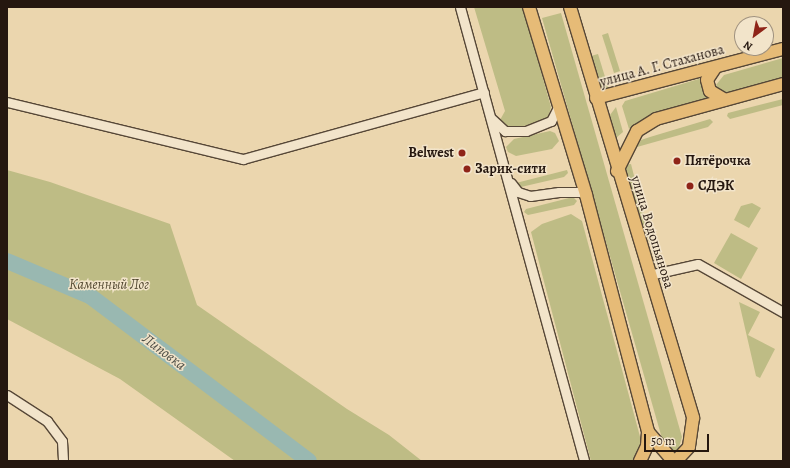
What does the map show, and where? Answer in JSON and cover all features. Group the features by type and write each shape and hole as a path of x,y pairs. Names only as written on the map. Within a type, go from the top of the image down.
{"main road":[{"name":"улица Водопьянова","path":"529,7 586,195 648,432 647,446 640,461"},
{"name":"улица Водопьянова","path":"570,7 617,171 693,418 689,447 674,461 648,432"},
{"name":"улица А. Г. Стаханова","path":"596,98 783,49"},
{"path":"715,68 707,80 710,91 725,100"},
{"path":"617,171 637,131 656,119 783,84"}],"street":[{"path":"460,7 508,176 584,461"},
{"path":"7,102 243,158 484,92"},
{"path":"491,118 505,131 526,131 551,121 559,105"},
{"path":"508,176 518,192 530,196 572,191 586,195"},
{"path":"649,275 698,264 783,312"},
{"path":"7,395 47,421 62,440 63,461"}],"green space":[{"path":"474,7 523,7 551,107 549,115 544,121 511,129 503,126 500,120 505,111"},
{"path":"561,13 682,437 678,451 671,452 665,449 542,18"},
{"path":"608,33 620,71 614,73 602,35"},
{"path":"598,54 609,90 605,92 600,85 591,56"},
{"path":"783,58 783,80 727,96 720,93 716,85 724,75"},
{"path":"702,78 708,99 649,117 629,129 622,106 625,101"},
{"path":"783,99 783,105 730,119 727,116 728,113"},
{"path":"616,107 623,132 616,138 610,115"},
{"path":"710,119 713,122 708,127 637,147 641,140"},
{"path":"550,131 555,133 559,141 552,149 516,156 508,152 506,147 514,139"},
{"path":"631,164 651,242 649,242 644,225 639,222 626,173 626,165"},
{"name":"Каменный Лог","path":"7,170 50,182 170,224 197,305 347,409 389,435 422,461 235,461 120,379 7,319"},
{"path":"567,170 568,173 564,177 521,187 516,183"},
{"path":"573,197 577,201 574,205 528,215 524,212 526,209"},
{"path":"752,203 761,208 749,228 734,220 741,206"},
{"path":"571,214 582,221 642,444 636,459 633,461 591,461 531,232 542,224"},
{"path":"731,233 758,248 741,279 714,263"},
{"path":"739,302 760,312 748,335 775,349 760,378 756,376"}],"waterway":[{"name":"Липовка","path":"7,261 90,296 309,461"}],"place":[{"name":"Belwest","path":"462,153"},
{"name":"Пятёрочка","path":"677,161"},
{"name":"Зарик-сити","path":"467,169"},
{"name":"СДЭК","path":"690,186"}]}
